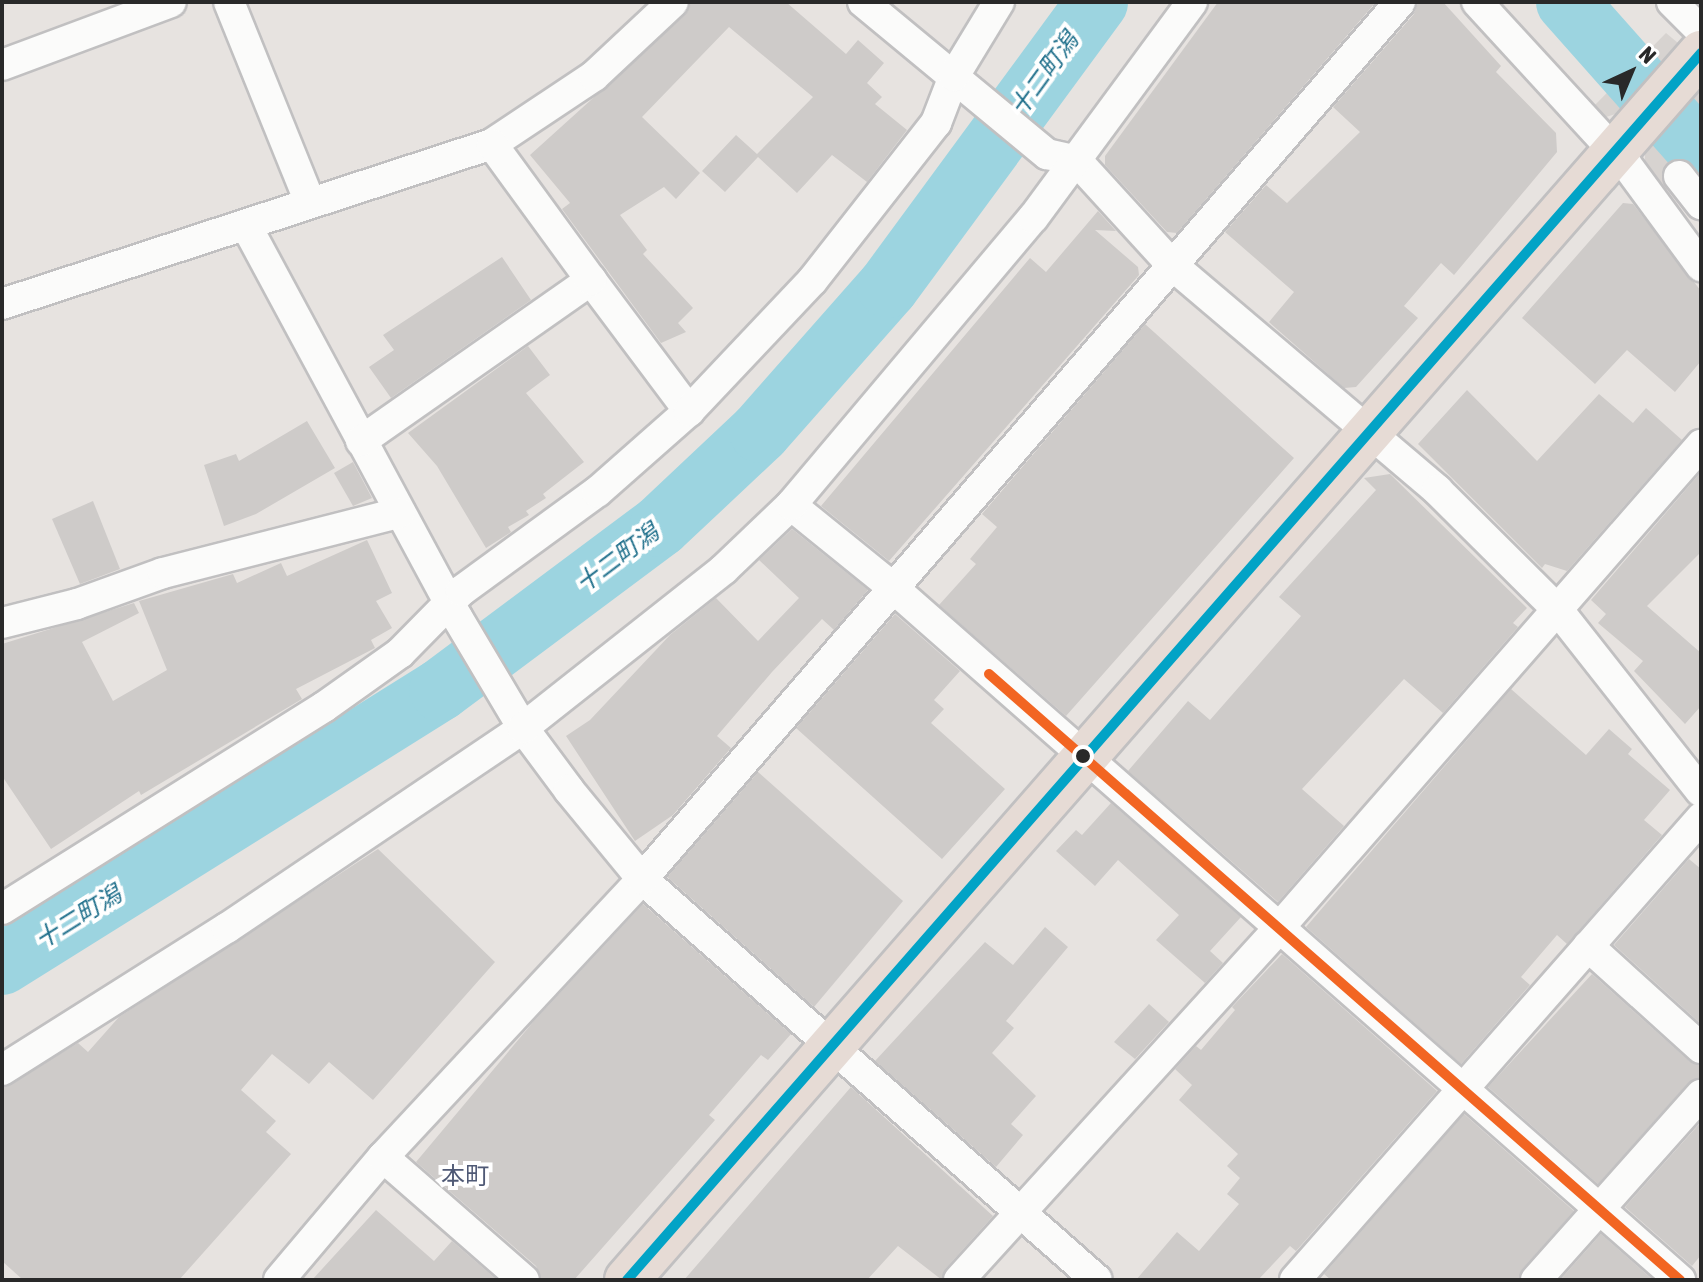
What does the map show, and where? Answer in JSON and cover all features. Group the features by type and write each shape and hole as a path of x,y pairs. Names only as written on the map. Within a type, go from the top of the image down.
{"highway":[{"path":"627,1280 1622,138 1701,53"}],"street":[{"path":"2,65 171,2"},
{"path":"229,2 310,202"},
{"path":"2,304 247,227 310,202 492,144 594,76 673,2"},
{"path":"863,2 1047,154 1077,161 1172,265 1365,433 1437,490 1558,610 1701,792"},
{"path":"2,909 324,707 400,653 597,492 689,411 812,281 936,123 964,84 999,2"},
{"path":"2,1070 227,928 515,717 724,569 791,505 1077,161 1192,2"},
{"path":"279,1280 383,1157 642,879 891,586 1400,2"},
{"path":"1477,2 1622,138 1701,266"},
{"path":"1672,2 1701,31"},
{"path":"492,144 689,411"},
{"path":"1679,176 1701,204"},
{"path":"247,227 399,513 515,717 642,879 1097,1280"},
{"path":"361,441 591,280"},
{"path":"959,1280 1018,1211 1278,929 1701,445"},
{"path":"791,505 891,586 1680,1280"},
{"path":"2,623 77,604 163,573 399,513"},
{"path":"1295,1280 1701,818"},
{"path":"1588,946 1701,1048"},
{"path":"1536,1280 1701,1095"},
{"path":"383,1157 524,1280"}],"shaded area":[{"path":"1666,33 1684,48 1628,110 1606,117 1592,108"},
{"path":"1701,86 1701,149 1665,191 1645,163 1645,152"}],"building":[{"path":"690,2 786,2 846,54 858,40 884,63 867,83 882,97 875,104 907,130 867,182 832,155 797,193 758,157 725,192 702,171 736,135 757,154 813,97 729,27 642,117 700,173 676,199 664,187 620,215 647,250 643,254 693,308 678,323 686,332 661,343 562,209 570,203 530,155 685,15"},
{"path":"1218,2 1376,2 1177,233 1167,232 1105,165 1105,156"},
{"path":"1418,2 1443,2 1501,66 1496,72 1556,133 1557,152 1454,275 1441,263 1404,306 1418,318 1356,387 1344,388 1269,322 1294,292 1225,232 1266,185 1287,203 1360,132 1333,107 1414,14"},
{"path":"1623,203 1633,204 1701,291 1701,361 1675,392 1627,350 1595,384 1522,318"},
{"path":"1098,211 1116,231 1095,230 1138,267 1139,275 889,561 821,506 1030,258 1046,272"},
{"path":"502,257 531,300 391,398 369,367 394,350 383,335"},
{"path":"1145,324 1294,458 1066,716 939,605 976,564 970,559 997,527 982,514"},
{"path":"528,346 550,375 526,393 584,462 543,494 546,498 526,511 529,515 508,527 511,532 486,548 437,466 408,433"},
{"path":"1467,390 1537,461 1599,394 1633,423 1646,408 1682,440 1567,571 1545,564 1542,568 1418,444"},
{"path":"307,421 335,468 256,514 224,526 204,465 236,454 239,461"},
{"path":"353,462 372,498 353,506 334,473"},
{"path":"1701,472 1701,552 1647,606 1701,653 1701,706 1685,724 1634,671 1643,661 1598,623 1606,614 1591,600"},
{"path":"1390,474 1527,608 1513,623 1518,627 1443,713 1404,679 1302,789 1344,826 1278,902 1128,771 1188,701 1210,720 1301,616 1279,597 1376,490 1364,478"},
{"path":"93,501 120,569 80,584 52,519"},
{"path":"792,529 868,590 834,630 822,619 772,672 717,736 731,748 673,815 635,841 566,736 590,720 670,635 716,598 758,641 799,598 759,560"},
{"path":"367,540 392,593 376,601 392,628 371,640 375,648 296,689 302,699 141,795 139,791 51,849 2,776 2,644 134,603 139,613 82,642 113,701 167,670 139,601 233,574 237,583 281,563 287,576"},
{"path":"895,614 960,671 934,700 944,709 931,723 1005,789 942,859 796,728"},
{"path":"1511,689 1586,755 1609,729 1632,749 1628,754 1670,790 1644,820 1662,835 1567,944 1557,935 1521,977 1530,985 1461,1064 1306,927"},
{"path":"758,772 903,901 814,1007 667,877"},
{"path":"1111,803 1241,917 1210,951 1223,963 1205,983 1156,940 1179,915 1118,860 1095,886 1056,851 1076,830 1082,835"},
{"path":"378,849 495,962 373,1100 329,1062 309,1084 272,1054 241,1090 276,1121 266,1132 291,1154 179,1280 23,1280 2,1261 2,1088 78,1043 88,1052 119,1017"},
{"path":"1689,859 1701,869 1701,1024 1614,945"},
{"path":"643,904 791,1034 768,1060 761,1055 709,1115 715,1120 574,1280 542,1280 536,1266 416,1162 534,1021"},
{"path":"1045,927 1068,947 1006,1021 1014,1028 992,1053 1036,1096 1011,1124 1023,1135 996,1167 875,1061 985,942 1013,965"},
{"path":"1282,954 1437,1091 1296,1251 1290,1246 1258,1280 1136,1280 1177,1232 1199,1251 1239,1204 1227,1194 1240,1178 1227,1166 1238,1154 1179,1100 1192,1085 1175,1069 1196,1046 1201,1050 1235,1010 1232,1007"},
{"path":"1592,974 1689,1061 1701,1066 1701,1077 1688,1083 1598,1184 1488,1087"},
{"path":"1149,1004 1169,1022 1135,1059 1114,1042"},
{"path":"851,1087 993,1216 946,1268 942,1280 898,1246 867,1280 684,1280"},
{"path":"1464,1114 1574,1211 1523,1268 1518,1280 1331,1280 1324,1274"},
{"path":"1701,1122 1701,1255 1692,1266 1625,1207"},
{"path":"376,1210 434,1261 452,1241 497,1280 312,1280"},
{"path":"1601,1234 1653,1280 1560,1280"}],"waterway":[{"name":"十二町潟","path":"2,964 440,690 660,526 760,432 888,287 1097,2"},
{"name":"十二町潟","path":"1567,2 1701,153"}],"transit line":[{"path":"627,1280 1701,53"},
{"path":"989,674 1680,1280"}],"district":[{"name":"本町","path":"465,1176"}]}
